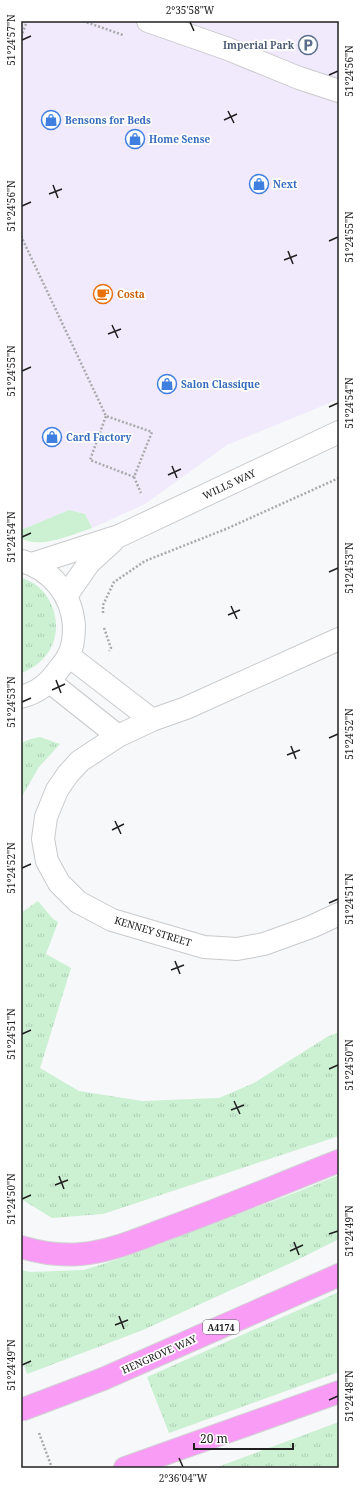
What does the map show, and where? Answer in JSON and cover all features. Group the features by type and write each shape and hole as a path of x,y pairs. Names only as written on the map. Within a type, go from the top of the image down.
{"highway":[{"path":"21,1247 58,1255 82,1254 113,1248 187,1222 339,1161"},
{"name":"HENGROVE WAY","path":"21,1410 103,1378 339,1275"},
{"path":"125,1468 339,1392"}],"street":[{"path":"148,21 228,49 299,78 339,91"},
{"name":"WILLS WAY","path":"27,563 119,536 339,432"},
{"name":"WILLS WAY","path":"66,596 89,563 119,536"},
{"name":"WILLS WAY","path":"21,697 33,694 50,682 69,656 74,636 73,615 66,596 58,583 46,572 27,563"},
{"name":"KENNEY STREET","path":"339,639 186,708 152,720 118,736 80,761 68,774 57,790 46,817 43,839 47,861 59,884 78,902 112,920 204,946 237,948 264,944 311,927 339,914"},
{"path":"69,656 152,720"},
{"path":"50,682 118,736"}],"path":[{"path":"21,37 27,21"},
{"path":"21,236 106,416 90,460 134,477 152,432 106,416"},
{"path":"103,617 103,605 114,582 145,561 226,529 339,478"},
{"path":"94,675 112,648 104,630 104,623"}],"shaded area":[{"name":"Imperial Park","path":"21,21 339,21 339,399 227,445 145,504 92,528 85,514 69,510 21,530"}],"green space":[{"path":"69,510 85,514 92,528 46,542 28,541 21,538 21,530"},
{"path":"21,578 35,584 46,595 52,606 56,630 54,641 42,660 33,667 21,673"},
{"path":"40,737 60,744 39,767 21,798 21,743"},
{"path":"38,901 53,919 58,922 46,954 71,968 40,1068 79,1091 142,1101 219,1098 254,1083 327,1037 339,1032 339,1136 103,1214 52,1218 21,1199 21,913"},
{"path":"339,1175 339,1239 293,1262 143,1330 27,1374 21,1356 21,1270 30,1272 84,1270 125,1257"},
{"path":"339,1292 339,1372 169,1433 147,1377"},
{"path":"339,1422 339,1468 215,1468"}],"place":[{"name":"Imperial Park","path":"308,45"},
{"name":"Bensons for Beds","path":"51,120"},
{"name":"Home Sense","path":"135,139"},
{"name":"Next","path":"259,184"},
{"name":"Costa","path":"103,294"},
{"name":"Salon Classique","path":"167,384"},
{"name":"Card Factory","path":"52,437"}]}
